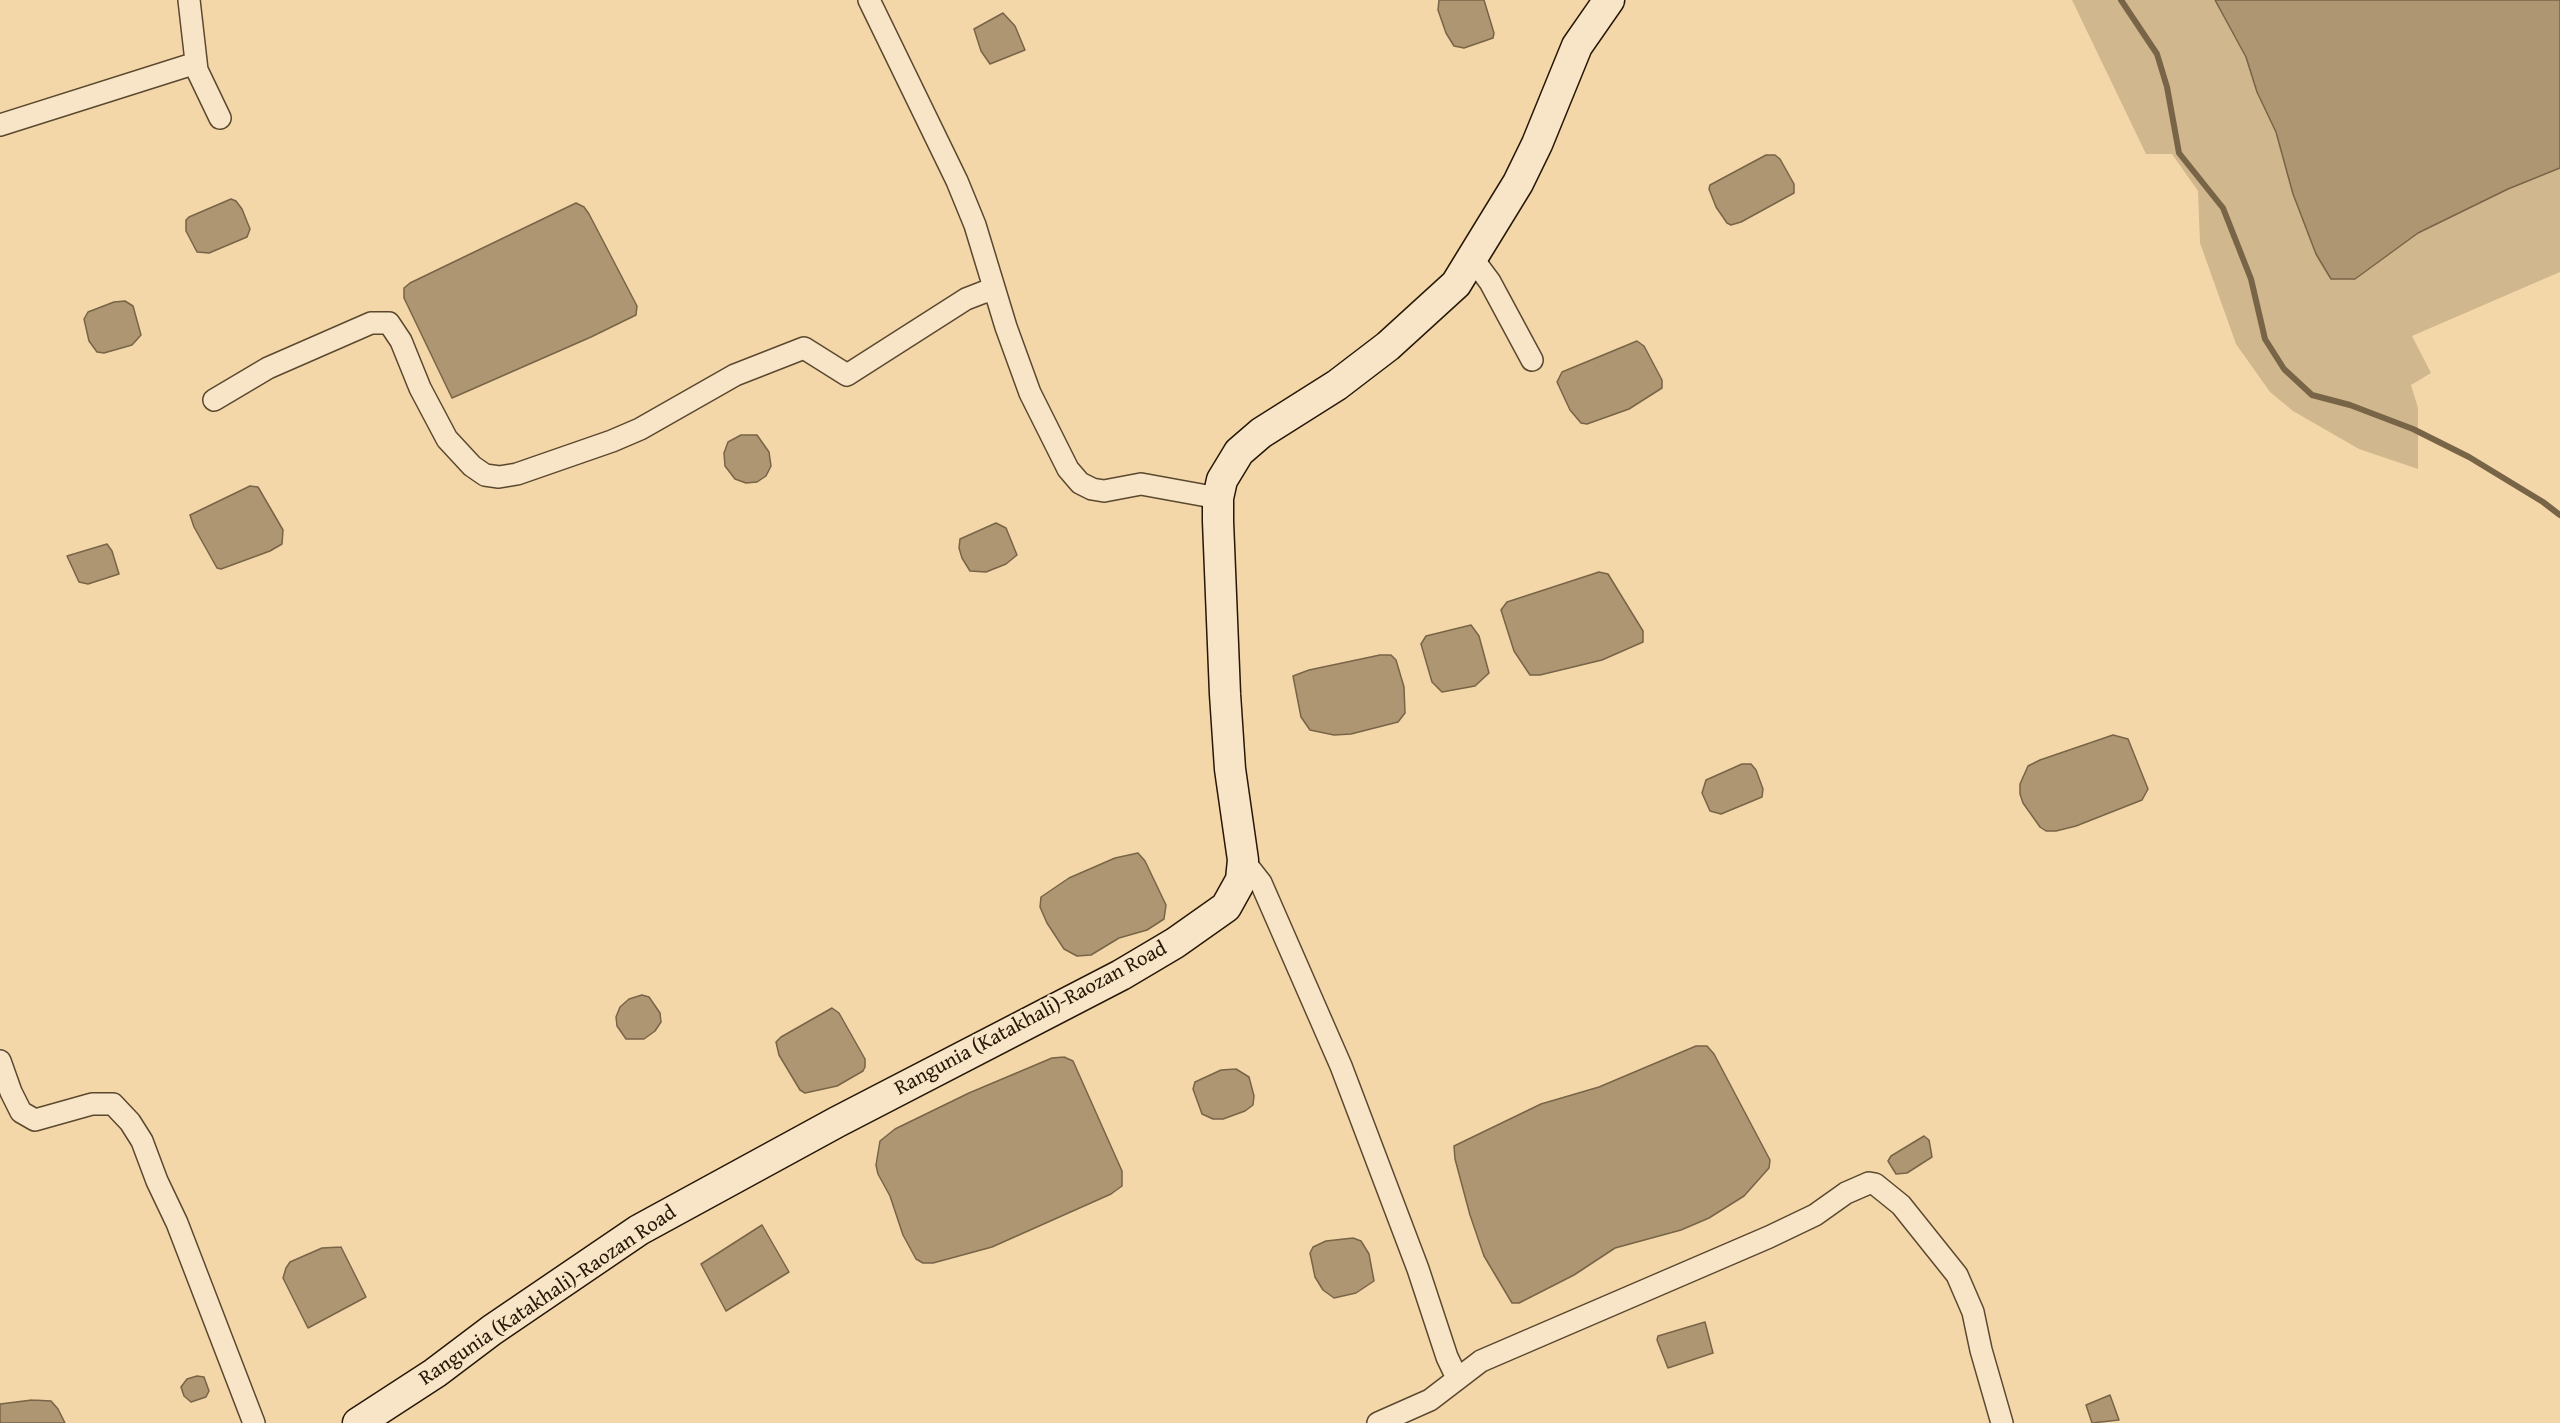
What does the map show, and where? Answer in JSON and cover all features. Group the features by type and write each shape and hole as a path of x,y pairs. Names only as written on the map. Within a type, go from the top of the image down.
{"main road":[{"name":"Rangunia (Katakhali)-Raozan Road","path":"358,1423 435,1373 492,1330 639,1230 714,1187 837,1122 1104,985 1175,943 1226,907 1242,880 1243,860 1229,748 1218,498 1222,480 1239,452 1261,433 1337,385 1388,346 1456,284 1523,173 1577,46 1609,0"}],"street":[{"path":"189,0 197,70 220,118"},
{"path":"869,0 957,181 975,225 1020,366 1042,420 1068,469 1080,483 1092,489 1104,490 1141,484 1218,498"},
{"path":"0,125 196,63"},
{"path":"1473,259 1490,282 1532,360"},
{"path":"214,400 268,368 371,323 389,323 401,341 420,388 447,439 472,466 485,475 499,477 517,474 612,441 640,429 735,375 804,348 847,375 966,299 984,292 995,291"},
{"path":"1243,860 1261,883 1341,1066 1418,1269 1447,1358 1457,1378"},
{"path":"0,1060 21,1112 35,1120 92,1104 113,1104 130,1122 142,1141 157,1181 177,1223 254,1423"},
{"path":"1378,1423 1430,1400 1481,1361 1800,1222 1846,1193 1869,1183 1875,1184 1901,1205 1957,1275 1973,1312 1981,1350 2002,1423"}],"shaded area":[{"path":"1439,0 1484,0 1494,33 1493,38 1464,48 1454,46 1446,33 1438,10"},
{"path":"2072,0 2215,0 2246,57 2257,92 2276,132 2293,194 2355,279 2418,233 2508,189 2560,168 2560,272 2412,336 2431,373 2411,385 2418,408 2418,469 2359,449 2293,411 2270,392 2236,344 2200,243 2198,191 2172,154 2146,154"},
{"path":"2215,0 2560,0 2560,168 2508,189 2418,233 2355,279 2331,279 2316,254 2293,194 2276,132 2257,92 2246,57"},
{"path":"1003,13 1015,26 1025,50 990,64 981,51 974,29"},
{"path":"1766,155 1775,155 1780,159 1794,184 1794,193 1741,222 1731,225 1727,223 1716,207 1709,189 1710,185"},
{"path":"231,199 236,201 242,209 250,229 247,237 209,253 197,252 186,231 186,220"},
{"path":"576,203 584,207 589,214 637,306 636,315 452,398 404,298 404,288 410,283"},
{"path":"125,301 133,306 141,335 132,345 104,353 97,352 89,341 84,319 88,312 114,302"},
{"path":"1637,341 1644,346 1662,380 1662,388 1629,409 1587,424 1581,423 1570,410 1557,382 1562,372"},
{"path":"741,435 757,435 769,452 771,466 766,476 757,482 746,483 735,479 725,466 724,453 728,442"},
{"path":"250,486 258,487 283,530 282,544 270,551 221,569 217,568 194,527 190,515"},
{"path":"996,523 1006,528 1017,555 1006,564 986,572 970,571 962,558 959,548 960,539"},
{"path":"107,544 112,551 119,574 88,584 79,582 67,556"},
{"path":"1599,572 1608,574 1643,631 1643,642 1602,660 1540,675 1530,675 1514,651 1501,610 1507,602"},
{"path":"1471,625 1479,636 1489,673 1475,686 1442,692 1432,682 1421,644 1426,636"},
{"path":"1380,655 1391,655 1396,660 1404,687 1405,713 1398,722 1351,734 1334,735 1310,730 1301,717 1293,676 1309,670"},
{"path":"2113,735 2128,739 2148,789 2142,800 2076,826 2056,831 2046,831 2040,827 2023,803 2020,794 2020,784 2028,766"},
{"path":"1742,764 1751,764 1756,770 1763,789 1762,797 1721,814 1710,811 1702,793 1706,780"},
{"path":"1138,853 1145,861 1166,905 1164,919 1147,930 1119,938 1091,955 1077,956 1064,949 1047,923 1040,907 1041,897 1069,878 1115,858"},
{"path":"642,995 649,997 660,1013 661,1022 655,1031 644,1039 626,1039 617,1026 616,1017 620,1007 629,999"},
{"path":"832,1008 839,1013 865,1059 865,1067 863,1071 837,1086 805,1093 800,1090 779,1055 776,1042"},
{"path":"1696,1046 1707,1046 1714,1054 1770,1160 1769,1168 1744,1196 1709,1218 1681,1230 1615,1248 1574,1275 1519,1303 1512,1303 1484,1256 1470,1215 1455,1159 1454,1146 1541,1104 1599,1087"},
{"path":"1064,1057 1073,1061 1122,1171 1122,1186 1111,1194 992,1247 933,1263 923,1263 916,1259 903,1235 890,1196 878,1174 876,1165 880,1141 895,1129 969,1093 1052,1058"},
{"path":"1236,1069 1249,1077 1254,1096 1253,1105 1245,1111 1223,1119 1213,1119 1202,1114 1193,1089 1195,1082 1221,1070"},
{"path":"1924,1136 1929,1140 1932,1157 1907,1173 1896,1174 1888,1161 1891,1156"},
{"path":"762,1225 789,1272 726,1311 701,1264"},
{"path":"1353,1238 1361,1241 1369,1254 1374,1281 1356,1293 1334,1298 1323,1290 1315,1277 1310,1253 1313,1247 1326,1241"},
{"path":"341,1247 366,1297 308,1328 283,1278 286,1268 290,1262 322,1248"},
{"path":"1705,1322 1713,1353 1668,1368 1657,1340 1658,1336"},
{"path":"197,1376 204,1377 209,1391 206,1397 191,1402 184,1396 181,1387 187,1379"},
{"path":"2110,1395 2119,1420 2092,1423 2086,1405"},
{"path":"32,1400 51,1401 65,1423 0,1423 0,1404"}],"waterway":[{"path":"2121,0 2157,54 2167,87 2179,153 2223,208 2251,279 2265,339 2284,369 2312,395 2350,405 2413,429 2469,457 2543,502 2560,515"}]}
